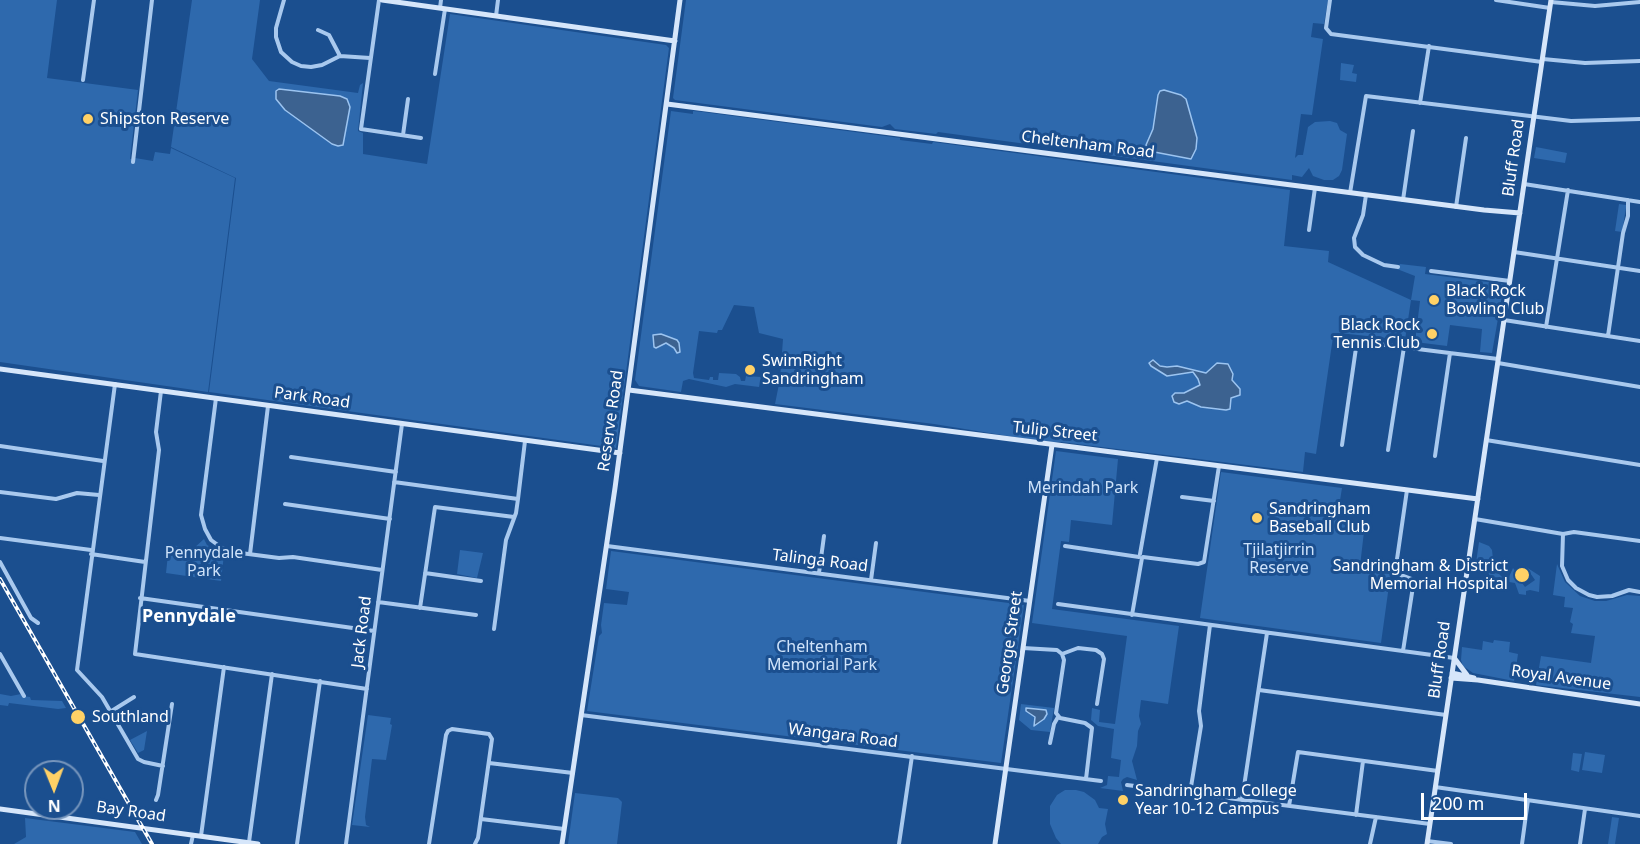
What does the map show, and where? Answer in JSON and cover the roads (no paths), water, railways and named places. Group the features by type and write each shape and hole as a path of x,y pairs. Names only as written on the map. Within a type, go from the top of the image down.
{"street":[{"path":"83,81 94,0"},
{"path":"133,162 152,0"},
{"path":"284,0 276,28 276,37 279,50 288,60 297,65 311,67 322,65 340,56 370,58"},
{"path":"421,138 361,129 380,0 675,41"},
{"path":"435,74 441,0"},
{"path":"496,16 498,0"},
{"name":"Reserve Road","path":"562,844 629,390 680,0"},
{"path":"1330,0 1327,32 1330,34 1542,60 1586,63 1640,61"},
{"path":"1496,0 1595,6 1640,2"},
{"name":"Bluff Road","path":"1427,842 1551,3"},
{"path":"318,30 329,34 340,56"},
{"path":"1420,103 1429,46"},
{"path":"1350,193 1366,96 1588,122 1640,119"},
{"path":"403,135 408,99"},
{"name":"Cheltenham Road","path":"667,104 1520,215"},
{"path":"1403,200 1413,131"},
{"path":"1456,207 1466,138"},
{"path":"1524,184 1640,202"},
{"path":"1309,230 1315,188"},
{"path":"1546,327 1568,190"},
{"path":"1366,195 1364,211 1354,238 1355,247 1363,255 1384,265 1398,267"},
{"path":"1608,336 1623,233 1628,216 1628,200"},
{"path":"1514,252 1640,271"},
{"path":"1431,271 1510,281"},
{"path":"1504,320 1640,341"},
{"path":"1337,339 1450,353 1640,387"},
{"path":"1342,445 1357,341"},
{"path":"1388,450 1404,347"},
{"path":"1435,456 1450,353"},
{"name":"Park Road","path":"0,369 620,453"},
{"path":"113,384 77,670 102,697 138,759 164,766"},
{"name":"Tulip Street","path":"629,390 1478,499"},
{"path":"161,391 156,432 158,452 135,654 368,688"},
{"path":"216,398 202,504 202,522 208,537 230,551 293,557 382,570"},
{"path":"250,554 268,406"},
{"name":"Jack Road","path":"346,844 402,424"},
{"path":"1486,440 1640,465"},
{"path":"494,628 506,540 518,499 525,441"},
{"name":"George Street","path":"995,844 1052,445"},
{"path":"0,446 103,461"},
{"path":"1132,615 1155,457"},
{"path":"291,458 396,472"},
{"path":"1065,546 1203,563 1219,466"},
{"path":"394,482 518,499"},
{"path":"1403,651 1414,580 1395,573 1407,490"},
{"path":"0,492 56,499 77,493 99,495"},
{"path":"1182,497 1214,501"},
{"path":"285,504 390,519"},
{"path":"420,608 435,507 514,517"},
{"path":"1475,519 1563,534 1574,532 1640,541"},
{"path":"1563,534 1562,566 1568,580 1581,592 1606,597 1625,590 1640,592"},
{"path":"819,573 824,536"},
{"path":"0,538 145,562"},
{"path":"871,580 876,543"},
{"name":"Talinga Road","path":"607,546 1030,601"},
{"path":"0,562 32,618 38,623"},
{"path":"425,573 481,581"},
{"path":"140,598 374,631"},
{"path":"378,602 476,615"},
{"path":"1058,604 1454,658 1467,675"},
{"path":"1191,793 1201,726 1199,711 1211,625"},
{"path":"1242,800 1267,633"},
{"path":"1023,648 1057,650 1062,654 1064,660 1056,712 1058,717 1050,743"},
{"path":"1062,654 1078,648 1096,650 1102,654 1104,659 1097,704"},
{"path":"0,654 24,696"},
{"path":"201,836 224,667"},
{"path":"249,843 272,674"},
{"name":"Royal Avenue","path":"1452,675 1467,675 1478,680"},
{"name":"Royal Avenue","path":"1452,675 1640,704"},
{"path":"297,844 320,681"},
{"path":"1258,690 1446,715"},
{"path":"110,712 134,698"},
{"path":"156,800 164,766 172,704"},
{"name":"Wangara Road","path":"581,715 1101,781"},
{"path":"1058,717 1087,723 1092,728 1086,779"},
{"path":"429,844 448,731 452,729 489,734 492,739 481,819 475,844"},
{"path":"1289,806 1298,752 1438,771"},
{"path":"899,844 912,756"},
{"path":"1356,815 1363,761"},
{"path":"489,763 573,774"},
{"path":"1127,784 1430,824"},
{"path":"1435,787 1640,816"},
{"path":"1521,844 1528,800"},
{"name":"Bay Road","path":"0,808 258,844"},
{"path":"1580,844 1585,808"},
{"path":"1370,844 1374,817"},
{"path":"481,819 564,829"},
{"path":"191,844 193,835"},
{"path":"1427,842 1451,844"}],"railway":[{"path":"0,579 152,844"}],"place":[{"name":"Shipston Reserve","path":"88,119"},
{"name":"Black Rock Bowling Club","path":"1434,300"},
{"name":"Black Rock Tennis Club","path":"1432,334"},
{"name":"SwimRight Sandringham","path":"750,370"},
{"name":"Sandringham Baseball Club","path":"1257,518"},
{"name":"Sandringham & District Memorial Hospital","path":"1522,575"},
{"name":"Southland","path":"78,717"},
{"name":"Sandringham College Year 10-12 Campus","path":"1123,800"}],"district":[{"name":"Pennydale","path":"189,617"}],"park label":[{"name":"Merindah Park","path":"1083,488"},
{"name":"Tjilatjirrin Reserve","path":"1279,559"},
{"name":"Pennydale Park","path":"204,562"},
{"name":"Cheltenham Memorial Park","path":"822,656"}]}
